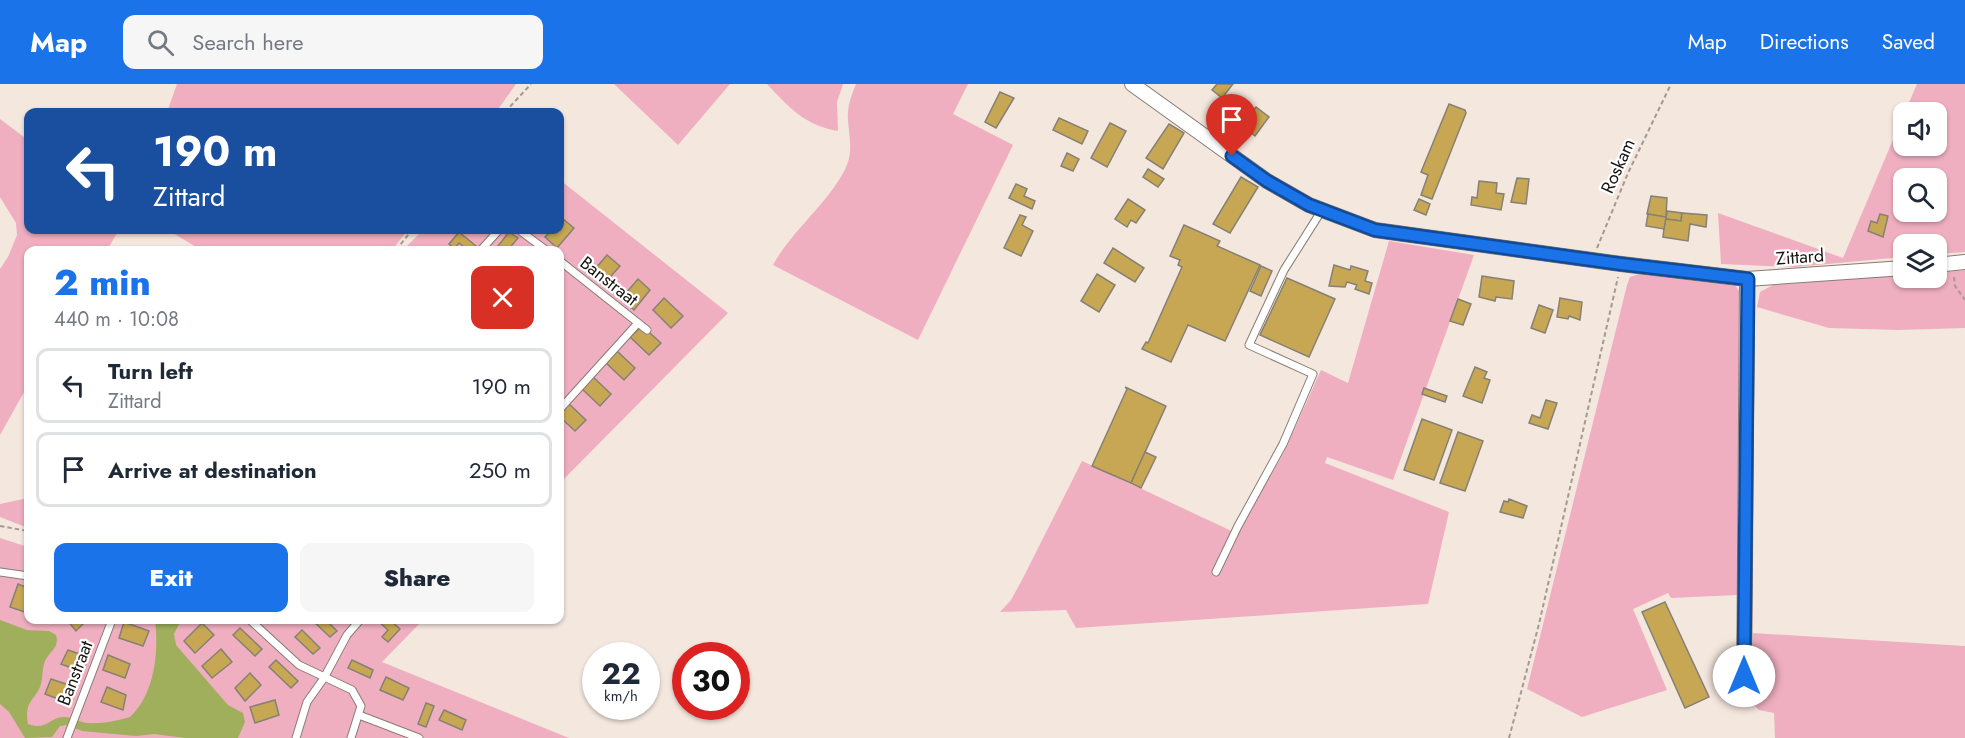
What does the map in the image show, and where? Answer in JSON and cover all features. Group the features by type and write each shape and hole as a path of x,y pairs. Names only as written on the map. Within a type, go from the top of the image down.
{"street":[{"name":"Zittard","path":"1132,84 1267,181 1323,210 1375,230 1748,279 1893,269"},
{"path":"1744,699 1748,279"}],"lane":[{"path":"1216,572 1238,526 1283,444 1313,374 1249,345 1284,270 1323,210"},
{"path":"485,246 495,234"},
{"path":"524,234 541,246"},
{"name":"Banstraat","path":"564,266 647,330"},
{"name":"Banstraat","path":"564,405 638,323"},
{"path":"0,572 24,575"},
{"name":"Banstraat","path":"67,738 110,624"},
{"path":"254,624 299,665 352,690 362,706 351,738"},
{"path":"296,738 307,702 324,678 347,635 357,624"},
{"path":"359,715 419,738"}],"path":[{"path":"509,108 531,84"},
{"name":"Roskam","path":"1593,259 1628,173 1671,84"},
{"path":"399,246 409,234"},
{"path":"1959,263 1955,286 1965,300"},
{"path":"1509,738 1539,624 1621,264"},
{"path":"0,526 24,530"}],"shaded area":[{"path":"177,84 516,84 499,108 168,108"},
{"path":"614,84 730,84 678,145"},
{"path":"767,84 843,84 837,102 838,131 807,120"},
{"path":"856,84 968,84 953,114 1013,145 918,340 773,265 790,240 832,190 847,165 850,148 848,111"},
{"path":"1917,84 1965,84 1965,252 1947,253 1947,234 1893,234 1893,258 1795,267 1721,264 1718,213 1843,258 1893,140 1893,156 1947,156 1947,102 1909,102"},
{"path":"0,119 24,137 24,234 117,234 109,246 24,246 24,392 0,435 0,269 17,235 16,223 0,197"},
{"path":"564,183 728,313 564,479 564,246 407,246 419,234 564,234"},
{"path":"175,234 405,234 395,246 194,246"},
{"path":"1389,241 1474,255 1393,480 1327,457 1325,463 1449,512 1428,604 1076,628 1066,610 1000,612 1011,600 1022,580 1082,461 1238,534 1284,452 1321,370 1348,383"},
{"path":"1965,270 1965,328 1898,330 1829,328 1757,307 1760,292 1773,285 1893,276 1893,288 1947,288 1947,272"},
{"path":"1639,274 1724,282 1735,285 1739,291 1738,595 1671,598 1668,593 1633,609 1667,690 1582,717 1527,689 1627,285 1630,277"},
{"path":"24,499 24,526 0,517 0,504"},
{"path":"0,538 24,546 24,624 419,624 382,662 569,738 0,738"},
{"path":"0,620 27,630 49,631 56,635 56,646 44,664 39,690 29,705 28,724 34,726 63,717 92,723 130,717 138,708 150,684 155,658 155,624 179,624 174,634 176,645 228,705 243,713 245,722 238,738 185,738 154,734 136,736 82,731 66,725 60,726 52,737 25,738 9,712 0,704"},
{"path":"1753,633 1965,646 1965,738 1775,738 1774,713 1759,710 1752,703"}],"building":[{"path":"1217,84 1233,84 1222,98 1212,90"},
{"path":"1000,92 1014,98 996,128 985,122"},
{"path":"1449,104 1465,110 1466,113 1432,199 1421,195 1428,175 1421,172"},
{"path":"1245,106 1252,112 1256,107 1269,117 1255,136 1249,131 1244,139 1229,127"},
{"path":"1059,118 1088,131 1082,144 1053,130"},
{"path":"1110,123 1126,131 1107,167 1091,158"},
{"path":"1169,124 1184,133 1163,169 1146,158"},
{"path":"1067,153 1079,159 1073,171 1061,166"},
{"path":"1148,169 1164,179 1158,187 1143,177"},
{"path":"1241,177 1258,187 1230,233 1213,224"},
{"path":"1517,178 1529,179 1526,204 1511,202"},
{"path":"1479,181 1497,183 1496,193 1504,194 1501,210 1471,205 1472,197 1477,198"},
{"path":"1016,184 1027,189 1024,196 1035,201 1032,209 1009,198"},
{"path":"1651,196 1667,198 1666,217 1647,214"},
{"path":"1128,199 1145,210 1136,223 1131,220 1127,227 1115,219"},
{"path":"1419,199 1430,204 1426,215 1414,210"},
{"path":"1667,211 1682,213 1681,221 1666,219"},
{"path":"1682,213 1707,215 1706,227 1690,224 1688,241 1663,237 1665,219 1681,221"},
{"path":"1648,214 1666,217 1664,229 1646,226"},
{"path":"1880,214 1888,216 1883,237 1868,231 1871,221 1877,223"},
{"path":"1020,215 1026,217 1022,225 1033,231 1021,256 1004,248"},
{"path":"564,220 574,228 559,246 555,246 545,237 548,234 564,234"},
{"path":"1184,225 1220,241 1217,246 1260,265 1225,341 1188,325 1171,362 1142,349 1146,342 1148,343 1182,267 1178,265 1180,260 1170,256"},
{"path":"457,234 461,234 476,246 463,246 459,243 456,246 451,246 449,244"},
{"path":"507,234 518,238 511,246 498,246"},
{"path":"1113,248 1144,268 1135,282 1104,263"},
{"path":"607,255 620,266 603,285 590,275"},
{"path":"1334,265 1350,270 1351,266 1368,271 1365,281 1372,283 1369,294 1355,289 1357,285 1347,282 1345,287 1329,286"},
{"path":"1261,266 1272,271 1261,296 1250,291"},
{"path":"1097,274 1115,285 1099,312 1081,301"},
{"path":"1482,276 1514,281 1512,299 1496,297 1495,301 1479,297"},
{"path":"1287,278 1335,299 1309,357 1260,335"},
{"path":"638,279 650,290 634,310 621,299"},
{"path":"664,298 683,316 671,328 653,310"},
{"path":"1560,298 1582,302 1580,320 1569,316 1568,319 1557,317"},
{"path":"1458,299 1471,304 1463,325 1450,321"},
{"path":"1539,305 1553,310 1545,333 1531,328"},
{"path":"642,326 661,343 649,355 630,337"},
{"path":"617,351 635,368 624,380 605,362"},
{"path":"1475,367 1487,372 1484,378 1490,380 1482,403 1463,396"},
{"path":"592,376 611,394 600,406 581,388"},
{"path":"1125,387 1166,406 1131,483 1092,466 1127,389"},
{"path":"1424,388 1447,396 1445,402 1422,394"},
{"path":"1546,400 1557,403 1548,429 1529,423 1532,415 1540,418"},
{"path":"567,402 586,420 575,431 564,421 564,405"},
{"path":"1422,419 1452,430 1434,480 1404,470"},
{"path":"1458,432 1483,441 1465,491 1440,483"},
{"path":"1145,452 1156,457 1141,488 1131,483"},
{"path":"1509,499 1527,506 1523,518 1500,512 1504,501 1508,502"},
{"path":"18,584 24,586 24,612 10,607"},
{"path":"1665,602 1709,697 1685,708 1642,612"},
{"path":"70,624 83,624 76,631"},
{"path":"123,624 149,631 143,646 119,638"},
{"path":"201,624 214,635 195,653 184,641"},
{"path":"316,624 330,624 337,631 330,637"},
{"path":"381,624 394,624 400,629 388,642 382,637 388,630"},
{"path":"240,628 262,649 255,656 233,635"},
{"path":"302,630 320,648 313,654 295,637"},
{"path":"221,649 232,662 212,678 202,666"},
{"path":"68,650 88,657 83,672 61,664"},
{"path":"108,655 130,664 125,678 103,670"},
{"path":"276,660 298,681 291,688 269,667"},
{"path":"352,660 373,670 370,678 348,668"},
{"path":"250,673 261,685 245,701 235,688"},
{"path":"386,677 409,688 403,700 380,690"},
{"path":"51,679 75,687 69,703 45,694"},
{"path":"107,687 126,695 123,710 101,702"},
{"path":"275,700 279,715 255,723 250,707"},
{"path":"426,703 434,706 426,727 418,724"},
{"path":"444,710 466,720 462,730 439,720"}],"route":[{"path":"1232,156 1267,181 1309,205 1375,230 1748,279 1744,676"}]}
